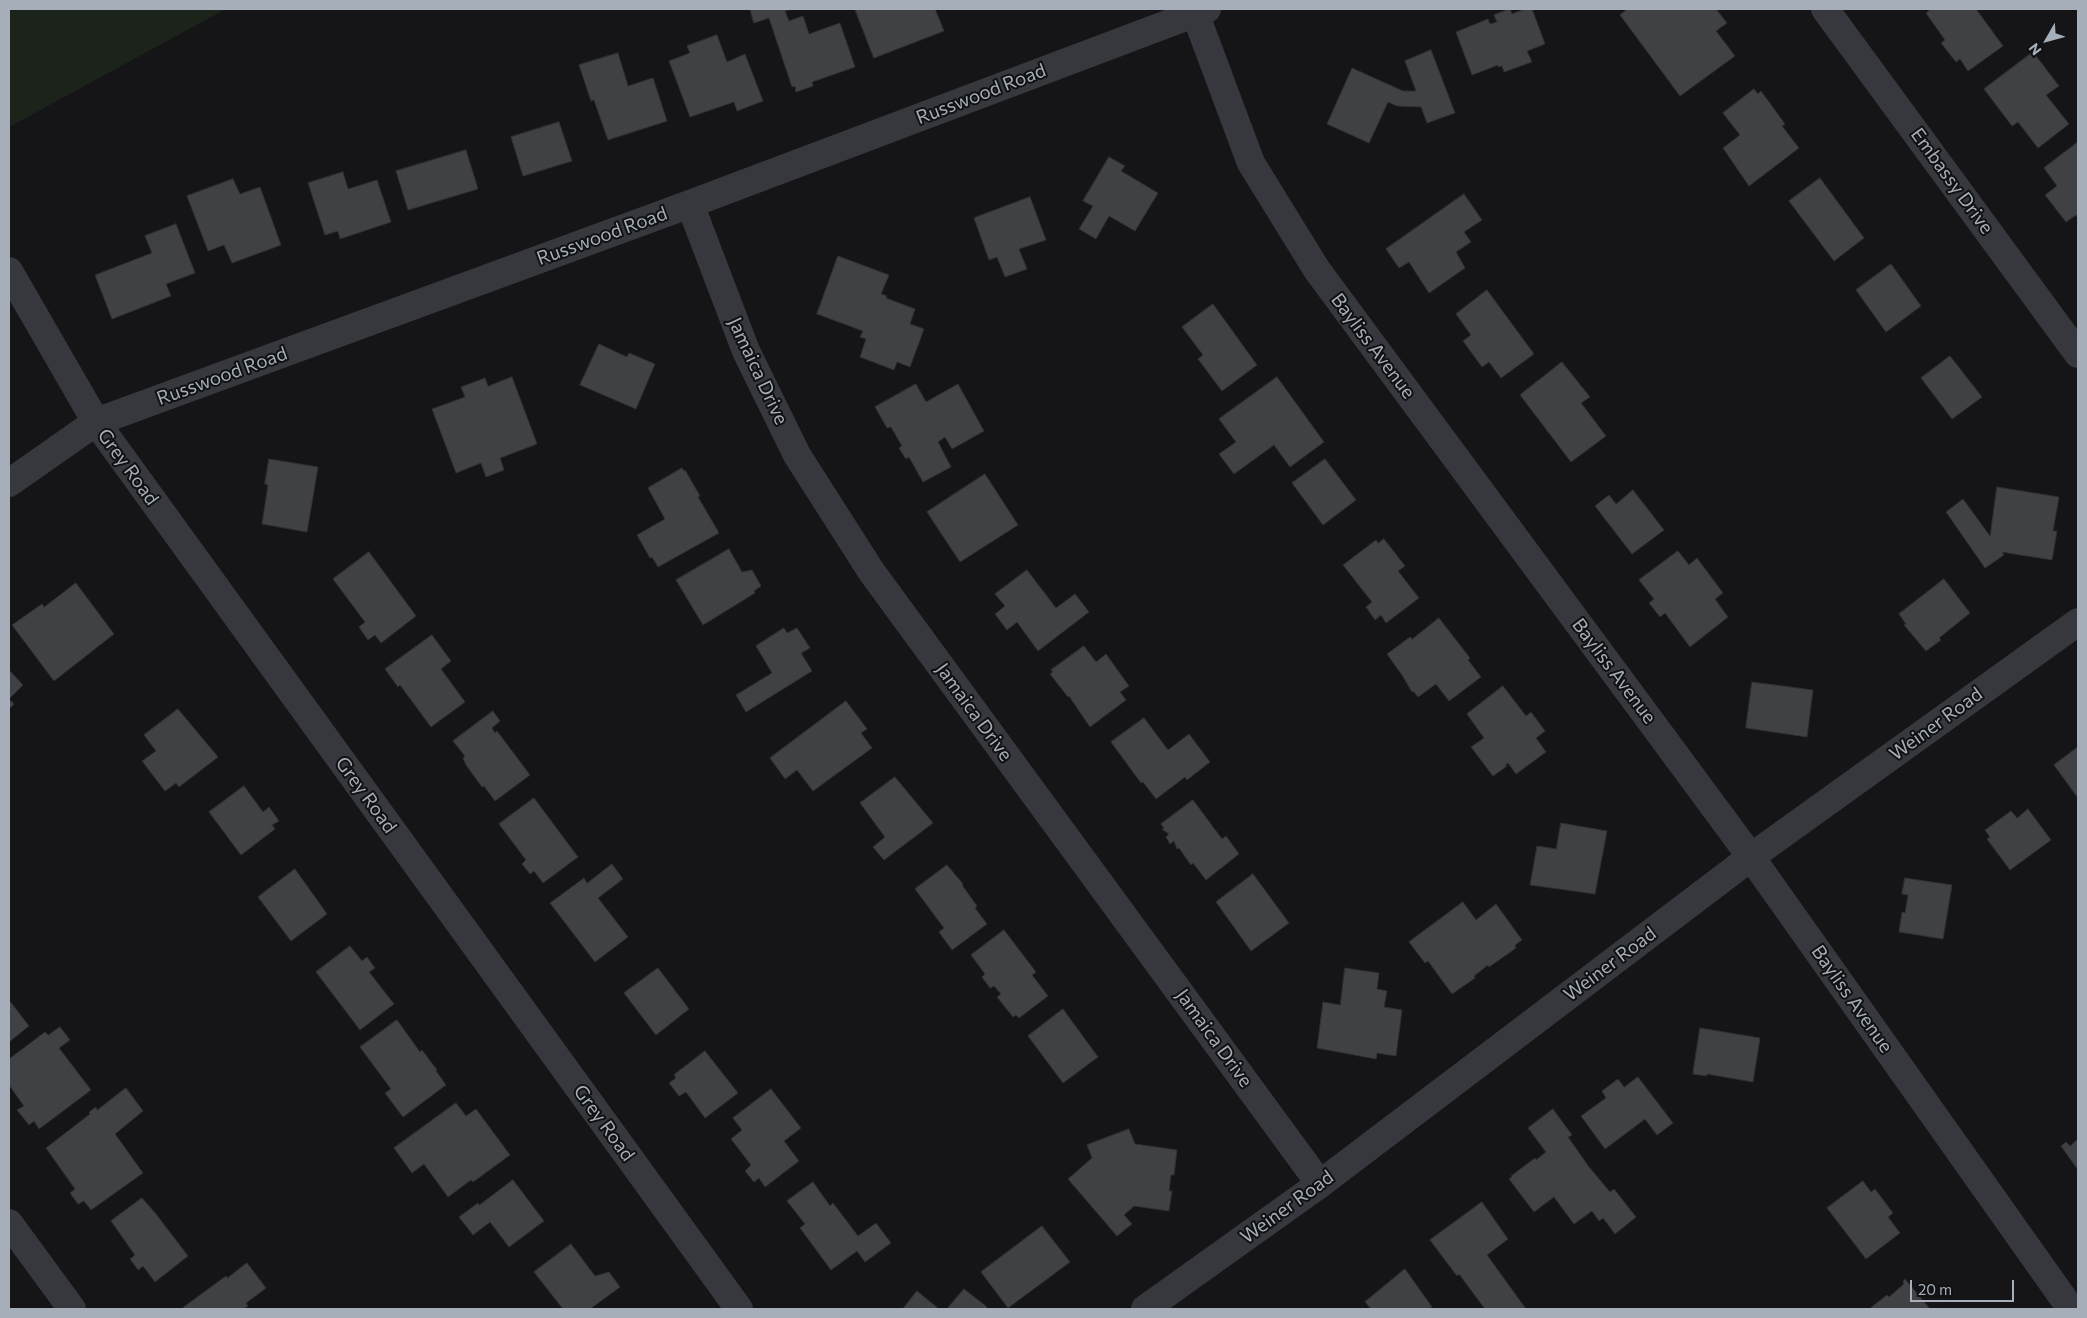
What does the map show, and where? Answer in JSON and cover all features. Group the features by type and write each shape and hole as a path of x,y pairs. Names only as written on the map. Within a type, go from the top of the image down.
{"street":[{"name":"Embassy Drive","path":"1825,9 2078,354"},
{"name":"Russwood Road","path":"9,483 96,422 690,204 1201,11"},
{"name":"Bayliss Avenue","path":"1201,11 1251,162 1317,270 1751,857 2071,1309"},
{"name":"Jamaica Drive","path":"690,204 746,351 797,455 871,571 1320,1184"},
{"name":"Grey Road","path":"9,271 96,422 739,1309"},
{"name":"Weiner Road","path":"1145,1309 1320,1184 1751,857 2078,622"},
{"path":"9,1223 72,1309"}],"shaded area":[{"path":"9,9 226,9 9,127"}],"building":[{"path":"750,9 792,9 785,11 789,21 803,16 809,34 840,23 855,67 812,82 813,86 796,92 795,86 792,87 769,18 754,23"},
{"path":"855,9 935,9 944,31 874,58"},
{"path":"1510,9 1512,14 1525,9 1532,9 1545,44 1527,51 1532,62 1504,72 1502,66 1498,67 1498,65 1472,75 1456,32 1488,19 1490,24 1497,22 1494,15"},
{"path":"1628,9 1716,9 1727,23 1716,31 1735,56 1680,96 1620,15"},
{"path":"1928,9 1976,9 2003,46 1968,71 1960,59 1956,62 1941,43 1945,40 1926,13 1929,11"},
{"path":"717,35 727,62 745,54 763,101 737,111 734,102 690,117 669,61 690,53 687,46"},
{"path":"1431,50 1455,113 1427,123 1421,107 1397,106 1388,102 1369,143 1327,124 1352,68 1403,91 1416,91 1405,61"},
{"path":"2033,52 2059,86 2046,95 2069,124 2038,148 2018,122 2012,126 1984,89"},
{"path":"618,53 628,86 653,78 667,121 608,140 594,100 591,101 579,65"},
{"path":"1754,89 1758,94 1761,91 1785,124 1782,126 1799,148 1749,186 1723,148 1740,135 1723,113"},
{"path":"559,122 572,161 523,176 511,137"},
{"path":"2078,142 2078,218 2076,215 2066,222 2045,195 2057,186 2044,168"},
{"path":"466,150 478,189 408,210 396,171"},
{"path":"1109,157 1125,166 1121,171 1158,193 1135,231 1109,216 1096,239 1079,229 1093,206 1083,201"},
{"path":"343,172 348,189 377,180 391,222 340,239 338,231 325,235 308,183"},
{"path":"1820,178 1864,238 1834,261 1789,201"},
{"path":"233,179 240,194 260,187 281,245 232,263 224,245 208,251 187,196"},
{"path":"1464,194 1482,220 1464,232 1471,242 1456,252 1465,268 1429,293 1409,262 1399,268 1386,249"},
{"path":"1030,197 1046,240 1019,249 1027,269 1005,277 997,257 989,260 974,218"},
{"path":"176,224 195,273 166,284 171,296 112,319 95,275 152,253 145,236"},
{"path":"838,256 889,275 881,294 887,296 886,298 915,309 910,324 924,329 910,367 897,362 894,370 860,357 866,339 860,337 863,331 817,314"},
{"path":"1891,264 1921,306 1886,332 1856,290"},
{"path":"1487,290 1534,354 1501,378 1489,362 1482,367 1463,341 1471,335 1456,314"},
{"path":"1213,304 1257,365 1222,391 1198,359 1203,355 1182,327"},
{"path":"599,344 627,357 629,353 655,364 636,409 580,385"},
{"path":"1950,356 1982,397 1952,419 1921,378"},
{"path":"1562,362 1590,397 1581,403 1606,436 1571,462 1520,395"},
{"path":"512,377 537,444 500,458 504,470 486,477 481,463 456,473 432,409 465,397 461,387 485,378 488,386"},
{"path":"1277,377 1324,442 1290,467 1274,445 1234,474 1219,454 1236,442 1219,419"},
{"path":"916,384 926,402 958,384 984,431 952,449 945,437 938,442 951,467 923,482 909,457 906,459 899,448 902,446 891,427 887,428 875,407"},
{"path":"269,459 318,467 307,532 262,524 268,485 265,484"},
{"path":"1325,459 1356,500 1323,525 1292,483"},
{"path":"682,468 700,496 698,497 719,533 658,567 652,557 650,558 637,535 665,519 648,488"},
{"path":"985,474 1018,525 960,562 927,512"},
{"path":"1997,487 2059,497 2053,531 2057,531 2052,560 2002,552 2004,555 1985,568 1946,512 1963,499 1990,536"},
{"path":"1633,490 1664,530 1632,554 1595,506 1609,495 1616,504"},
{"path":"1384,539 1405,566 1398,571 1419,598 1386,623 1381,615 1375,620 1366,607 1372,602 1343,565 1376,540 1378,543"},
{"path":"729,549 742,572 752,570 761,586 754,591 755,593 703,625 676,580"},
{"path":"1678,551 1689,565 1697,558 1723,593 1715,599 1728,617 1690,647 1665,613 1660,617 1649,603 1654,599 1639,580"},
{"path":"369,552 416,616 381,643 375,635 368,640 359,627 365,622 333,579"},
{"path":"1027,570 1056,608 1075,594 1089,612 1038,651 1017,622 1007,630 995,614 1005,606 995,594"},
{"path":"1944,579 1970,613 1926,651 1904,625 1906,624 1899,614"},
{"path":"76,583 114,634 54,681 12,625 42,604 44,607"},
{"path":"1439,618 1470,658 1468,660 1481,677 1449,701 1436,684 1418,697 1412,692 1387,654 1410,637 1412,639"},
{"path":"784,628 787,633 797,628 810,648 801,653 812,671 746,712 736,695 772,673 756,646"},
{"path":"432,635 451,661 441,669 465,702 431,727 400,685 398,687 385,669"},
{"path":"1084,646 1096,662 1106,654 1129,686 1120,692 1126,700 1090,727 1069,696 1050,674 1053,672 1051,670"},
{"path":"10,671 23,685 9,699 9,672"},
{"path":"1752,682 1813,690 1807,737 1746,728"},
{"path":"1503,686 1526,716 1531,712 1545,731 1536,738 1546,752 1516,774 1508,763 1505,765 1507,766 1493,776 1471,747 1484,738 1467,714"},
{"path":"9,699 14,704 9,709"},
{"path":"846,701 867,729 861,733 872,748 813,791 797,770 785,779 770,758"},
{"path":"178,709 218,757 179,787 176,783 165,791 142,761 156,751 144,735"},
{"path":"493,711 500,721 492,728 495,733 497,731 530,775 495,801 466,765 463,758 465,756 453,741"},
{"path":"1144,718 1168,750 1189,734 1210,762 1187,780 1185,777 1156,799 1143,782 1141,783 1111,742"},
{"path":"2078,747 2078,798 2054,765"},
{"path":"895,777 933,823 884,860 873,847 885,837 860,803"},
{"path":"244,786 263,812 269,807 279,821 272,825 275,829 241,855 209,812"},
{"path":"534,798 578,857 543,883 534,871 530,874 522,864 526,860 499,824"},
{"path":"1193,800 1222,839 1226,836 1239,854 1206,880 1193,863 1191,865 1179,848 1177,849 1174,841 1170,844 1166,837 1169,834 1162,829 1164,828 1161,824"},
{"path":"2028,809 2051,840 2010,870 1987,839 1990,837 1985,830 2011,811 2017,818"},
{"path":"1561,823 1607,831 1595,894 1530,885 1537,846 1556,849"},
{"path":"612,864 623,879 598,898 628,937 595,962 550,903 584,878 587,883"},
{"path":"947,865 963,884 977,906 975,908 987,924 952,950 939,932 944,928 915,889"},
{"path":"295,869 327,914 291,941 258,897"},
{"path":"1253,874 1289,923 1251,951 1216,902"},
{"path":"1905,878 1952,885 1943,939 1899,932 1902,912 1905,913 1908,895 1902,894"},
{"path":"1463,902 1476,920 1496,904 1522,940 1515,945 1516,948 1489,967 1488,965 1474,976 1475,978 1452,994 1428,961 1425,963 1409,942"},
{"path":"1004,930 1036,972 1032,975 1048,996 1019,1018 1016,1015 1013,1017 997,997 1001,994 994,986 990,988 982,977 985,974 971,955"},
{"path":"350,946 362,961 367,957 375,968 369,972 394,1004 360,1030 316,972"},
{"path":"658,968 689,1009 656,1035 624,993"},
{"path":"1345,968 1379,973 1377,989 1387,991 1384,1007 1402,1010 1396,1056 1377,1053 1376,1059 1317,1048 1323,1002 1340,1005"},
{"path":"9,1000 29,1026 9,1042"},
{"path":"1063,1009 1098,1057 1063,1083 1028,1036"},
{"path":"397,1020 420,1052 422,1050 446,1085 403,1117 385,1093 391,1089 360,1047"},
{"path":"60,1027 70,1040 59,1048 91,1090 39,1129 34,1121 29,1125 17,1110 24,1106 9,1085 9,1059 45,1032 48,1035"},
{"path":"1700,1028 1760,1038 1753,1082 1707,1074 1707,1076 1693,1074"},
{"path":"705,1051 738,1093 705,1118 686,1092 679,1096 669,1083 676,1078 674,1075"},
{"path":"1638,1077 1673,1123 1657,1135 1645,1119 1605,1149 1581,1116 1606,1098 1602,1091 1618,1079 1624,1087"},
{"path":"126,1088 143,1111 115,1134 143,1173 91,1210 84,1201 78,1204 70,1193 75,1189 46,1148 90,1114 89,1112 96,1107 97,1110"},
{"path":"771,1089 801,1128 784,1141 799,1161 765,1187 759,1178 754,1182 745,1171 751,1165 731,1139 742,1130 733,1118"},
{"path":"456,1103 466,1116 476,1109 510,1155 473,1182 471,1180 448,1197 424,1164 412,1173 394,1148"},
{"path":"1553,1109 1572,1135 1568,1137 1589,1167 1610,1192 1614,1189 1636,1217 1615,1234 1603,1218 1599,1221 1592,1211 1574,1224 1554,1197 1534,1212 1509,1179 1535,1158 1536,1160 1546,1152 1528,1128"},
{"path":"1129,1129 1135,1144 1177,1150 1174,1175 1171,1175 1169,1191 1172,1191 1169,1211 1134,1206 1124,1215 1132,1224 1117,1236 1068,1179 1092,1158 1087,1145"},
{"path":"2078,1139 2078,1170 2061,1146 2066,1142 2070,1146"},
{"path":"513,1180 544,1221 509,1247 490,1222 473,1235 459,1217"},
{"path":"1863,1181 1871,1192 1875,1189 1893,1213 1888,1217 1900,1233 1866,1259 1827,1208"},
{"path":"813,1182 830,1206 833,1203 858,1236 876,1223 891,1243 865,1262 857,1251 831,1270 800,1228 805,1224 787,1201"},
{"path":"142,1198 188,1256 155,1282 143,1266 138,1270 130,1259 135,1255 111,1221"},
{"path":"1482,1202 1508,1239 1487,1255 1526,1309 1485,1309 1430,1240"},
{"path":"1042,1226 1070,1262 1008,1308 981,1272"},
{"path":"571,1244 595,1276 609,1272 620,1287 590,1309 563,1309 534,1272"},
{"path":"247,1263 266,1288 246,1303 248,1306 244,1309 181,1309 226,1276 227,1278"},
{"path":"1405,1269 1432,1307 1428,1309 1371,1309 1365,1302"},
{"path":"1905,1279 1930,1309 1869,1309 1887,1295 1889,1297 1904,1284"},
{"path":"964,1289 987,1307 985,1309 947,1309"},
{"path":"917,1291 939,1309 903,1309"}]}
